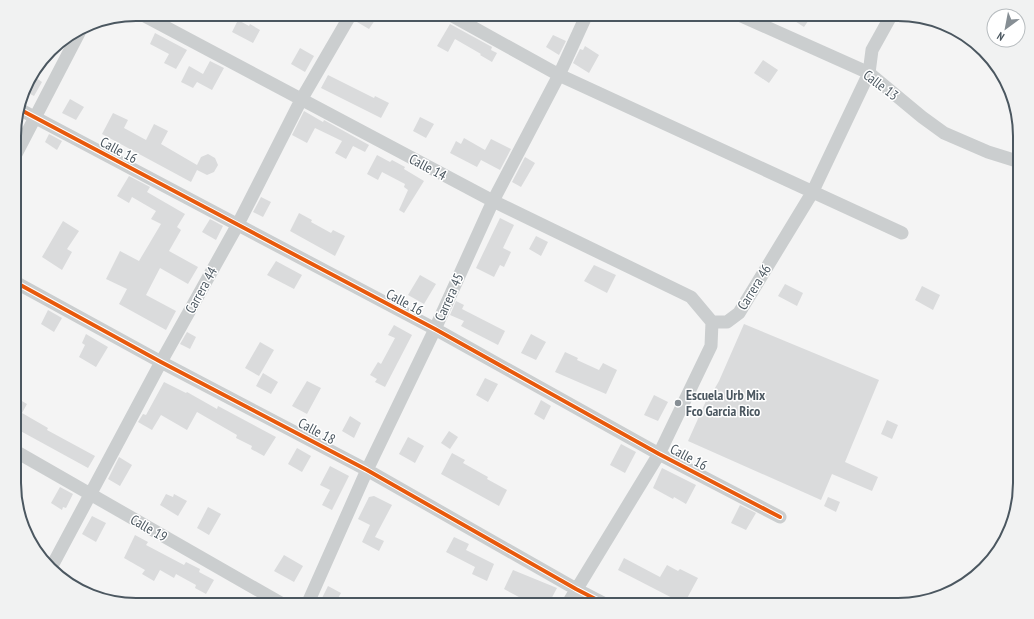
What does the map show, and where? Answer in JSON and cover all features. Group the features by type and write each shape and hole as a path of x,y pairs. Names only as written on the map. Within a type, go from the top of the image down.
{"street":[{"name":"Calle 14","path":"154,21 493,201 691,297 712,322"},
{"name":"Carrera 44","path":"54,563 161,362 237,226 301,100 347,21"},
{"path":"462,21 559,74 812,193 902,233"},
{"name":"Carrera 45","path":"310,598 367,470 435,329 493,201 559,74 584,21"},
{"name":"Calle 13","path":"753,21 869,73 922,117 944,133 988,152 1013,160"},
{"name":"Carrera 46","path":"712,322 727,322 739,313 812,193 869,73 872,50 888,21"},
{"path":"21,145 77,38"},
{"name":"Calle 16","path":"24,112 237,226 435,329 659,454 780,517"},
{"name":"Calle 18","path":"21,285 161,362 367,470 593,598"},
{"path":"571,598 659,454 711,346 712,322"},
{"name":"Calle 19","path":"21,454 272,598"}],"building":[{"path":"238,21 249,26 250,24 260,30 253,43 232,32"},
{"path":"358,21 374,21 369,29"},
{"path":"795,21 808,21 804,27"},
{"path":"450,24 492,47 491,50 497,53 492,62 455,39 448,52 437,46"},
{"path":"155,33 187,50 176,69 164,63 169,54 150,44"},
{"path":"553,35 566,41 559,55 546,47"},
{"path":"585,46 599,55 589,73 573,63 580,49 583,50"},
{"path":"300,48 314,56 305,72 291,64"},
{"path":"763,60 778,70 769,83 754,73"},
{"path":"210,61 224,68 212,90 197,82 193,88 181,82 189,66 203,74"},
{"path":"328,75 374,98 375,96 389,103 381,118 321,88"},
{"path":"37,78 42,82 34,96 29,94"},
{"path":"70,99 84,107 76,120 62,113"},
{"path":"304,111 323,122 324,120 369,145 365,152 353,146 346,159 335,153 342,141 315,128 307,143 292,135"},
{"path":"113,113 128,120 124,128 146,140 154,124 168,131 161,144 197,165 201,157 208,154 215,158 218,165 214,172 207,175 197,170 191,182 102,134"},
{"path":"420,117 434,124 426,138 413,131"},
{"path":"49,134 62,141 57,150 45,142"},
{"path":"464,138 485,150 491,139 511,149 500,170 481,160 477,167 450,153 456,141 461,144"},
{"path":"377,155 390,162 392,160 405,167 404,169 424,181 404,213 399,210 408,190 404,187 405,184 382,172 378,180 367,174"},
{"path":"525,157 535,163 521,187 512,182"},
{"path":"129,176 150,187 147,192 185,214 177,227 181,230 169,251 198,267 188,284 160,268 146,295 176,311 166,330 119,304 127,289 106,279 120,251 139,261 161,224 151,219 156,211 132,197 129,203 117,196"},
{"path":"261,197 271,202 263,217 253,212"},
{"path":"299,213 312,220 311,222 331,233 333,230 345,236 335,256 290,231"},
{"path":"500,218 514,225 503,248 511,252 504,267 500,265 494,277 476,268"},
{"path":"210,219 223,226 216,240 202,232"},
{"path":"63,221 79,231 67,249 72,252 62,270 42,257"},
{"path":"536,236 548,242 541,256 529,249"},
{"path":"276,261 302,275 294,289 267,275"},
{"path":"594,265 616,275 607,293 584,281"},
{"path":"420,275 436,284 424,304 408,295"},
{"path":"785,284 803,293 797,306 778,296"},
{"path":"922,286 940,295 933,310 915,300"},
{"path":"456,301 464,305 462,309 505,331 498,345 461,326 464,321 450,315"},
{"path":"48,310 62,318 54,332 41,324"},
{"path":"744,324 879,380 845,462 878,477 872,491 832,474 821,500 688,441 706,401 707,402 719,381"},
{"path":"394,325 412,335 385,387 375,382 377,379 370,375 378,362 381,364 395,338 388,335"},
{"path":"187,332 196,337 190,349 180,344"},
{"path":"86,334 108,347 96,367 79,357 85,345 82,343"},
{"path":"531,334 546,342 536,360 521,353"},
{"path":"260,342 274,350 259,376 245,368"},
{"path":"565,352 578,358 577,360 599,370 603,363 617,370 606,394 555,372"},
{"path":"263,373 278,382 271,394 256,386"},
{"path":"485,378 498,384 488,402 476,395"},
{"path":"307,381 321,388 307,414 292,406"},
{"path":"164,382 186,393 187,392 217,409 218,406 276,437 264,456 251,449 252,446 236,438 237,435 197,412 187,430 161,415 152,430 138,422 143,414 146,415"},
{"path":"654,395 668,402 658,421 644,415"},
{"path":"21,400 27,404 22,413 48,428 47,430 95,456 88,468 21,431"},
{"path":"541,400 551,406 544,420 534,414"},
{"path":"350,416 361,423 354,438 342,431"},
{"path":"887,420 898,425 892,439 881,434"},
{"path":"449,431 458,437 450,449 441,443"},
{"path":"408,437 424,446 415,463 399,454"},
{"path":"621,444 636,452 625,473 610,465"},
{"path":"297,448 311,456 302,472 288,464"},
{"path":"452,453 465,460 463,463 507,490 499,506 441,474"},
{"path":"119,457 132,465 120,486 108,479"},
{"path":"330,466 349,476 332,510 322,505 330,490 320,485"},
{"path":"662,468 696,485 686,504 653,488"},
{"path":"60,487 73,494 66,508 63,507 62,510 51,503"},
{"path":"166,494 173,497 174,494 187,501 178,516 160,505"},
{"path":"374,496 392,505 375,537 384,541 379,551 362,542 370,525 358,519 369,497"},
{"path":"828,497 840,502 836,512 824,506"},
{"path":"740,505 756,513 746,530 731,523"},
{"path":"208,507 221,514 209,535 197,528"},
{"path":"92,516 106,523 96,542 82,534"},
{"path":"135,535 148,542 146,545 184,565 186,562 200,569 199,572 214,580 206,594 195,588 196,585 176,574 174,578 160,570 154,581 142,574 145,570 124,558"},
{"path":"454,537 469,544 466,550 494,564 487,581 472,574 475,567 446,552"},
{"path":"284,555 303,566 294,582 274,571"},
{"path":"624,558 660,577 667,565 678,571 680,569 698,578 687,598 672,598 618,570"},
{"path":"513,570 557,588 552,598 521,598 504,589"},
{"path":"328,586 341,593 338,598 322,598"}],"cycle path":[{"path":"24,112 435,329 659,454 780,517"},
{"path":"21,285 161,362 367,470 593,598"}],"place":[{"name":"Escuela Urb Mix Fco Garcia Rico","path":"678,403"}]}
